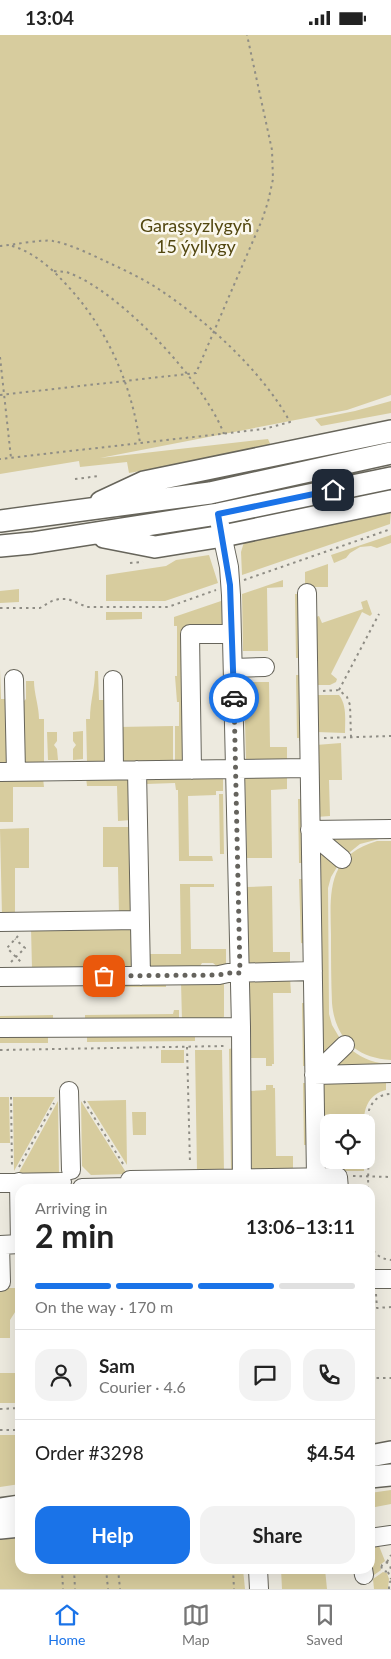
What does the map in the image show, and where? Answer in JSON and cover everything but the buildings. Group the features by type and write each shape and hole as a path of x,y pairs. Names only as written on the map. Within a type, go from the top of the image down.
{"main road":[{"path":"82,511 144,482 391,431"},
{"path":"0,521 210,493 391,453"},
{"path":"0,546 32,543 218,514 391,478"},
{"path":"86,534 155,547 223,536 391,501"},
{"path":"0,511 29,518"},
{"path":"0,560 32,543"},
{"path":"375,1454 391,1452"},
{"path":"375,1477 391,1475"},
{"path":"0,1509 15,1507"},
{"path":"0,1529 15,1527"}],"street":[{"path":"218,514 230,585 232,634 241,1027 242,1183"},
{"path":"306,593 316,1177"},
{"path":"192,770 190,634 232,634"},
{"path":"233,667 265,667"},
{"path":"14,679 8,772 309,768"},
{"path":"113,680 114,771"},
{"path":"137,770 141,976"},
{"path":"310,829 391,829"},
{"path":"310,829 317,838 342,859"},
{"path":"5,928 26,922 140,920"},
{"path":"0,977 219,975 228,973 313,971"},
{"path":"0,1028 241,1027"},
{"path":"314,1075 345,1045"},
{"path":"314,1075 391,1073"},
{"path":"66,1180 70,1095"},
{"path":"15,1203 12,1178 66,1180 80,1172 84,1180 83,1184"},
{"path":"186,1184 242,1183 316,1177 338,1183"},
{"path":"1,1282 0,1245 15,1244"},
{"path":"375,1279 391,1279"},
{"path":"375,1538 391,1535"},
{"path":"258,1574 259,1589"}],"path":[{"path":"0,395 196,373 262,220 273,179 272,150 247,35"},
{"path":"0,246 52,241 91,254 159,289 184,306 238,355 264,384 290,422 264,429 0,459"},
{"path":"9,245 28,253 54,271 94,320 110,347 125,381 134,411 140,443"},
{"path":"54,271 68,273 90,284 106,295 148,331 187,374 215,415 224,434"},
{"path":"0,357 12,457"},
{"path":"75,479 99,476"},
{"path":"242,581 391,529"},
{"path":"0,608 40,608 59,599 68,599 87,607 168,607 221,588"},
{"path":"339,690 379,615"},
{"path":"308,691 339,690 348,697 351,737"},
{"path":"309,738 391,736"},
{"path":"26,922 27,927 6,948 29,970 29,977"},
{"path":"5,928 25,948 10,963"},
{"path":"0,1050 226,1046"},
{"path":"188,1047 190,1165"},
{"path":"368,1184 369,1110 376,1099 391,1094"},
{"path":"12,1178 57,1099 70,1095 82,1098 129,1174 130,1184"},
{"path":"11,1097 12,1178"},
{"path":"338,1183 368,1176 391,1177"},
{"path":"375,1254 391,1260"},
{"path":"376,1301 377,1307 391,1307"},
{"path":"375,1378 391,1378"},
{"path":"0,1409 15,1408"},
{"path":"0,1430 15,1430"},
{"path":"389,1589 391,1580 382,1564 387,1562 391,1555"},
{"path":"387,1562 391,1566 390,1570 387,1571"},
{"path":"62,1574 63,1589"},
{"path":"74,1574 75,1589"},
{"path":"106,1574 108,1589"},
{"path":"118,1574 120,1589"},
{"path":"233,1574 234,1589"}],"green space":[{"name":"Garaşsyzlygyň 15 ýyllygy","path":"0,35 391,35 391,395 347,410 100,458 268,439 272,448 129,473 127,462 80,467 79,461 0,474"},
{"path":"391,401 391,413 321,426 315,419 355,411"},
{"path":"391,509 390,524 242,575 241,552 244,542"},
{"path":"391,535 391,543 377,548 371,546 360,547 346,558 334,563 331,555"},
{"path":"209,555 218,583 165,601 106,601 106,575 166,566 176,560"},
{"path":"328,564 328,587 305,587 305,572"},
{"path":"283,580 283,587 267,588 268,651 243,651 242,594"},
{"path":"19,589 19,602 0,603 0,591"},
{"path":"301,592 302,658 296,658 295,594"},
{"path":"224,600 224,629 185,629 187,764 175,764 175,726 179,726 179,702 177,702 175,676 177,676 177,626 174,626 174,617"},
{"path":"367,600 372,614 370,616 362,612 331,674 337,679 336,682 330,685 318,685 316,617 319,616 322,623 363,609 361,602"},
{"path":"106,612 142,612 142,619 106,620"},
{"path":"0,669 1,699 5,699 10,706 11,763 0,764"},
{"path":"95,671 98,671 99,700 109,700 110,762 87,762 86,719 90,719"},
{"path":"296,675 302,675 303,740 299,741 299,738 297,738"},
{"path":"26,681 34,681 39,719 44,719 44,763 20,763 19,706 26,699"},
{"path":"244,682 269,682 270,747 287,747 287,761 246,760"},
{"path":"339,695 342,699 345,733 317,732 316,696"},
{"path":"173,726 173,764 119,765 118,727"},
{"path":"83,731 83,759 73,760 73,749 76,745 73,741 73,732"},
{"path":"47,732 57,732 57,741 54,745 57,749 58,760 48,760"},
{"path":"341,743 342,780 329,780 330,816 316,817 316,745"},
{"path":"287,773 287,789 271,790 272,858 247,858 245,777"},
{"path":"146,775 223,775 223,791 216,791 216,795 188,796 189,856 212,856 213,861 179,861 178,790 176,790 175,783 146,784"},
{"path":"86,777 130,777 131,820 118,821 117,786 87,786"},
{"path":"0,778 43,778 44,787 13,787 13,822 0,822"},
{"path":"219,794 223,794 224,854 220,854"},
{"path":"301,797 304,797 305,863 299,863 298,799 301,799"},
{"path":"103,827 131,827 133,915 119,915 118,867 103,867"},
{"path":"29,828 29,868 15,868 15,916 2,916 0,829"},
{"path":"383,835 383,838 360,844 345,856 322,836"},
{"path":"377,841 391,841 391,1060 367,1055 350,1044 338,1026 332,1003 331,903 335,877 340,866 349,856"},
{"path":"317,842 340,862 331,877 328,888 329,1014 332,1025 342,1042 320,1063"},
{"path":"299,879 306,879 307,944 301,943"},
{"path":"180,884 214,884 214,887 190,887 191,949 226,949 226,965 219,968 213,963 202,963 199,968 147,969 147,954 181,954"},
{"path":"272,886 273,952 290,952 290,965 249,965 247,887"},
{"path":"133,926 133,967 32,969 31,928"},
{"path":"290,978 291,993 273,993 274,1064 266,1066 266,1058 250,1058 249,981"},
{"path":"224,981 224,1017 219,1019 182,1020 181,982"},
{"path":"166,982 166,987 101,987 101,983"},
{"path":"304,1000 308,1000 309,1066 303,1066 302,1003 304,1003"},
{"path":"174,1010 179,1010 179,1020 85,1021 85,1015 173,1014"},
{"path":"53,1015 53,1021 0,1022 0,1016"},
{"path":"195,1034 195,1041 87,1042 87,1036"},
{"path":"48,1036 48,1043 0,1043 0,1037"},
{"path":"348,1047 366,1059 386,1064 386,1068 326,1068"},
{"path":"233,1048 234,1168 231,1171 229,1049"},
{"path":"161,1050 184,1050 184,1063 161,1063"},
{"path":"195,1050 222,1050 224,1172 197,1172"},
{"path":"386,1079 386,1090 376,1094 369,1101 365,1114 320,1114 320,1080"},
{"path":"303,1083 309,1083 310,1150 307,1150 306,1145 304,1145"},
{"path":"266,1085 273,1085 273,1088 275,1088 276,1156 293,1156 293,1172 252,1171 250,1091 266,1090"},
{"path":"0,1097 9,1097 10,1143 0,1143"},
{"path":"13,1097 55,1097 14,1171"},
{"path":"126,1100 127,1165 87,1101"},
{"path":"58,1101 59,1175 17,1176"},
{"path":"81,1101 127,1174 91,1175 82,1166"},
{"path":"132,1112 146,1112 146,1135 133,1135"},
{"path":"321,1169 364,1169 364,1171 321,1171"},
{"path":"0,1288 15,1288 15,1312 10,1320 10,1338 0,1338"},
{"path":"0,1373 15,1373 15,1403 0,1403"},
{"path":"0,1435 15,1435 15,1485 0,1487"},
{"path":"391,1490 391,1504 375,1507 375,1492"},
{"path":"15,1538 15,1574 244,1574 245,1589 0,1589 0,1540"},
{"path":"375,1544 379,1546 385,1561 380,1565 381,1570 374,1575 366,1575 375,1574"},
{"path":"383,1572 387,1573 389,1579 388,1589 374,1589 373,1579"},
{"path":"281,1574 326,1574 327,1589 282,1589"}],"way so far":[{"path":"104,976 219,975 240,973 234,698"}],"route":[{"path":"234,698 231,595 218,514 333,490"}]}
